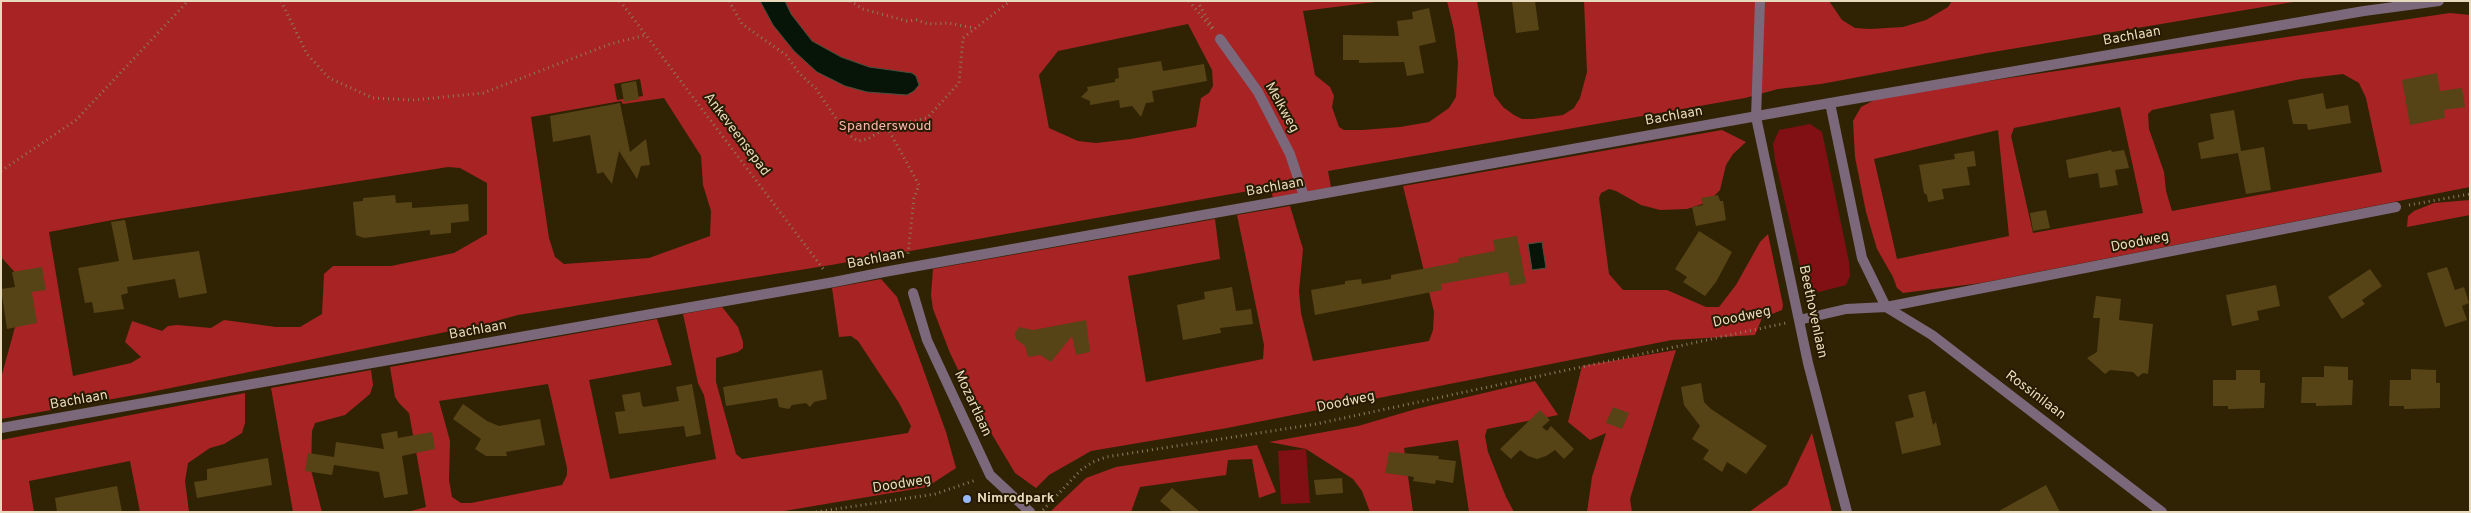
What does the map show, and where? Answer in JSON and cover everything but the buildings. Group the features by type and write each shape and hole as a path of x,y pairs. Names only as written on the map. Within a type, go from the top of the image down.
{"street":[{"name":"Beethovenlaan","path":"1760,1 1756,117 1799,320 1847,512"},
{"name":"Bachlaan","path":"1830,103 2364,11 2439,1"},
{"name":"Melkweg","path":"1220,39 1258,92 1290,154 1304,196"},
{"path":"1756,117 1830,103 1862,258 1886,308"},
{"name":"Bachlaan","path":"1,428 834,282 1304,196 1756,117"},
{"name":"Doodweg","path":"1799,320 1846,309 1886,308 2396,207"},
{"name":"Mozartlaan","path":"913,293 927,340 990,475 1030,512"},
{"name":"Rossinilaan","path":"1886,308 1932,335 2162,512"}],"path":[{"path":"1,171 76,120 188,1"},
{"path":"281,1 307,54 329,78 373,98 413,100 483,93 610,44 646,35"},
{"name":"Ankeveensepad","path":"620,1 834,282"},
{"path":"730,1 742,24 786,55 799,74 816,88 846,132 858,141 868,139 887,127 928,118 959,83 963,38 1010,1"},
{"path":"850,1 863,9 907,21 917,20 928,24 948,23 975,28"},
{"path":"1189,1 1220,39"},
{"path":"1197,1 1220,39"},
{"path":"887,127 919,185 914,198 907,269"},
{"path":"2396,207 2470,194"},
{"name":"Doodweg","path":"1041,512 1081,470 1093,462 1106,457 1316,424 1799,320"},
{"name":"Doodweg","path":"816,512 935,494 990,475"}],"shaded area":[{"path":"760,1 785,1 791,14 812,41 841,57 869,67 912,73 916,76 919,85 907,95 867,92 845,86 817,72 794,51 773,25"},
{"path":"1810,124 1822,132 1849,262 1850,276 1846,285 1819,292 1809,289 1804,283 1775,160 1773,144 1779,130"},
{"path":"1542,242 1546,268 1532,270 1528,244"},
{"path":"1306,449 1310,503 1281,504 1278,451"}],"green space":[{"name":"Spanderswoud","path":"1,1 760,1 773,25 794,51 817,72 911,73 869,67 841,57 812,41 791,14 785,1 1383,1 1303,11 1315,75 1330,87 1334,96 1332,107 1339,127 1344,130 1362,130 1400,127 1429,122 1449,108 1456,97 1458,62 1454,30 1447,1 1477,1 1494,95 1503,107 1514,115 1522,119 1533,119 1563,115 1574,108 1580,98 1587,72 1584,1 1829,1 1842,20 1855,28 1870,29 1903,27 1926,20 1948,7 1952,1 2299,1 1987,53 1821,84 1778,89 1745,98 1328,171 1331,187 1273,199 1271,187 831,265 518,315 485,324 146,393 1,419 1,378 23,298 21,279 1,257","holes":["1188,24 1212,70 1213,86 1209,93 1201,98 1196,127 1131,139 1096,143 1078,141 1049,128 1039,75 1058,51","640,79 643,96 617,100 614,84","664,98 701,156 703,185 711,211 710,236 649,258 564,264 555,257 549,238 531,117 621,101 623,104","448,167 460,168 487,183 487,234 454,253 391,266 333,266 324,274 322,314 300,327 276,327 224,320 211,328 177,325 168,326 162,331 132,321 125,342 141,357 131,363 73,376 49,232 118,219"]},
{"path":"2450,13 2470,15 2470,187 1981,283 1903,293 1897,288 1877,249 1866,212 1855,157 1853,121 1861,107 1880,97","holes":["2343,74 2359,83 2366,98 2382,172 2172,211 2166,191 2164,172 2149,129 2148,114 2152,110 2301,79","2120,107 2143,213 2033,233 2011,136 2014,128","1998,130 2009,236 1897,259 1874,159"]},
{"path":"1722,130 1746,142 1733,154 1726,165 1720,190 1708,202 1687,209 1660,210 1641,205 1616,191 1609,189 1601,193 1599,198 1609,274 1623,290 1667,290 1706,307 1719,307 1736,285 1760,242 1768,234 1783,305 1782,310 1762,318 1755,335 1672,340 1227,428 1091,451 1049,475 1036,488 1015,473 978,411 950,353 933,309 931,295 933,269 1215,219 1220,259 1128,276 1146,382 1263,359 1264,345 1237,215 1290,206 1303,249 1299,291 1301,313 1313,361 1429,341 1433,330 1434,312 1403,186"},
{"path":"2470,200 2470,215 2407,227 2408,216 2414,211 2434,203"},
{"path":"881,279 897,297 946,432 956,468 927,487 778,512 407,512 426,507 409,413 395,397 390,367 657,319 672,365 589,380 610,479 716,459 704,395 698,383 683,314 722,307 738,327 743,342 743,348 738,352 716,358 716,382 736,454 742,459 908,433 911,426 899,403 858,341 851,336 839,337 832,288","holes":["548,384 567,475 562,485 471,503 461,503 452,497 449,480 450,441 439,401"]},
{"path":"1676,350 1630,499 1632,512 1587,512 1592,477 1606,433 1590,440 1568,422 1582,366"},
{"path":"371,370 373,385 370,394 345,415 315,423 312,431 311,470 322,512 293,512 271,388"},
{"path":"1535,381 1558,415 1487,429 1485,436 1488,452 1514,512 1469,512 1458,440 1404,448 1413,512 1370,512 1362,491 1353,479 1306,449 1269,442 1358,426 1416,409"},
{"path":"245,393 245,423 242,433 224,444 210,448 188,463 185,481 189,512 140,512 130,461 29,481 34,512 1,512 1,440"},
{"path":"1812,433 1832,512 1749,512 1787,485"},
{"path":"1257,445 1276,492 1259,498 1252,459 1228,460 1226,475 1140,487 1131,512 1051,511 1086,478 1116,467"}],"place":[{"name":"Nimrodpark","path":"967,499"}]}
